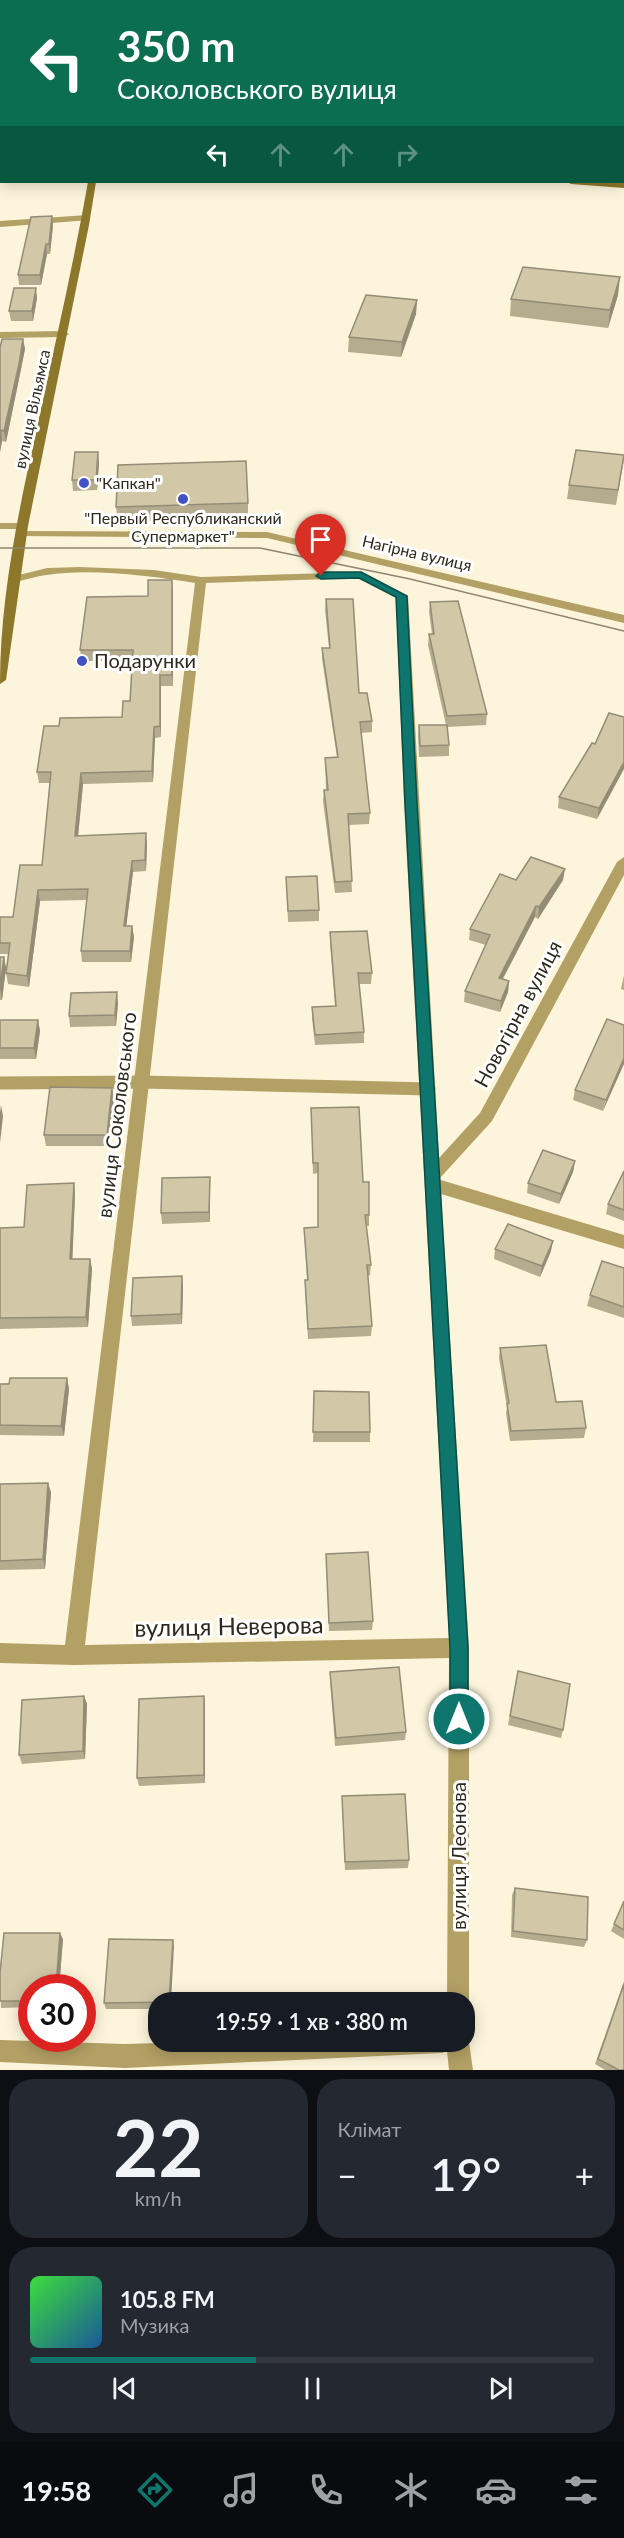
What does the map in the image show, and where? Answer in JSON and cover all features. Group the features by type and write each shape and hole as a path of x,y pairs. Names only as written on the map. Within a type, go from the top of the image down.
{"street":[{"name":"вулиця Вільямса","path":"0,680 22,530 87,218 92,183"},
{"path":"589,183 624,185"},
{"path":"0,224 87,218"},
{"path":"0,335 63,334"},
{"name":"Нагірна вулиця","path":"0,526 22,530 267,535 624,619"},
{"path":"15,579 47,571 80,570 154,573 201,580"},
{"name":"вулиця Леонова","path":"201,580 361,575 402,596 411,803 459,1648 458,1992"},
{"name":"вулиця Соколовського","path":"74,1655 201,580"},
{"name":"Новогірна вулиця","path":"434,1180 486,1117 624,862"},
{"path":"434,1180 624,1242"},
{"name":"вулиця Неверова","path":"0,1653 74,1655 459,1648"},
{"path":"0,2051 125,2063 291,2052"},
{"path":"459,2052 461,2070"}],"lane":[{"path":"0,1083 142,1082 429,1089"}],"building":[{"path":"52,216 49,244 46,244 40,275 18,275 31,217"},
{"path":"523,267 620,277 610,310 511,299"},
{"path":"14,288 36,288 32,311 9,311"},
{"path":"366,295 417,300 402,342 349,337"},
{"path":"2,339 23,339 4,431 1,430 0,434 0,348"},
{"path":"576,450 624,455 618,490 569,485"},
{"path":"75,452 98,452 96,480 72,480"},
{"name":"\"Первый Республиканский Супермаркет\"","path":"246,461 248,503 116,507 118,465"},
{"path":"148,580 172,580 172,675 160,675 160,726 154,727 152,771 81,773 75,836 146,833 145,860 132,861 124,926 132,926 130,951 81,951 88,889 38,890 27,976 6,973 10,943 0,943 0,917 13,917 20,865 42,865 51,772 37,772 44,726 59,726 60,718 122,717 123,701 130,701 133,650 80,650 87,597 148,596"},
{"path":"326,599 353,599 359,693 367,693 372,721 360,722 370,813 348,814 352,881 335,882 324,790 328,790 325,758 338,757 322,648 330,648"},
{"path":"458,601 487,714 447,716 429,634 434,634 430,602"},
{"path":"609,713 624,717 624,762 599,808 559,797 592,743 595,744"},
{"path":"419,725 447,725 449,745 420,746"},
{"path":"531,857 565,869 539,907 536,906 499,978 509,981 501,1001 465,991 490,935 470,929 500,874 516,880"},
{"path":"317,876 319,910 288,911 286,877"},
{"path":"367,931 372,973 358,973 364,1032 315,1035 312,1007 336,1006 330,932"},
{"path":"0,957 4,957 0,989"},
{"path":"117,992 115,1015 69,1016 71,993"},
{"path":"607,1019 624,1025 624,1058 606,1100 575,1090"},
{"path":"0,1020 38,1020 34,1048 0,1048"},
{"path":"50,1087 112,1088 107,1135 44,1135"},
{"path":"359,1107 363,1182 369,1182 369,1215 365,1215 371,1265 367,1265 372,1326 308,1329 305,1280 308,1280 304,1228 318,1227 318,1163 313,1163 311,1108"},
{"path":"543,1150 575,1161 561,1194 528,1183"},
{"path":"624,1171 624,1210 608,1204"},
{"path":"210,1177 209,1212 161,1213 162,1178"},
{"path":"74,1183 70,1259 90,1259 86,1317 0,1318 0,1228 24,1227 27,1185"},
{"path":"508,1224 553,1241 542,1266 495,1249"},
{"path":"602,1261 624,1268 624,1307 590,1295"},
{"path":"182,1276 181,1314 131,1316 133,1278"},
{"path":"546,1345 556,1402 582,1401 586,1428 511,1431 500,1348"},
{"path":"10,1378 67,1378 61,1426 0,1425 0,1384 9,1384"},
{"path":"314,1391 369,1392 370,1432 313,1432"},
{"path":"48,1483 43,1559 0,1561 0,1484"},
{"path":"368,1552 373,1621 329,1623 326,1554"},
{"path":"399,1667 406,1732 336,1738 330,1672"},
{"path":"518,1671 570,1684 563,1730 510,1716"},
{"path":"84,1696 83,1751 19,1755 22,1700"},
{"path":"204,1696 204,1775 137,1778 139,1699"},
{"path":"405,1794 409,1860 345,1862 342,1796"},
{"path":"515,1888 588,1897 587,1940 513,1931"},
{"path":"624,1901 624,1930 614,1924"},
{"path":"4,1933 60,1933 57,1974 18,1974 18,2001 0,2001"},
{"path":"109,1939 173,1940 170,1992 148,1992 148,2002 104,2003"},
{"path":"624,1984 624,2070 619,2070 598,2059"}],"tram line":[{"path":"0,548 260,548 410,579 624,631"}],"place":[{"name":"\"Капкан\"","path":"84,483"},
{"name":"\"Первый Республиканский Супермаркет\"","path":"183,499"},
{"name":"Подарунки","path":"82,661"}],"route":[{"path":"321,576 361,575 402,596 411,803 459,1648 459,1719"}]}
